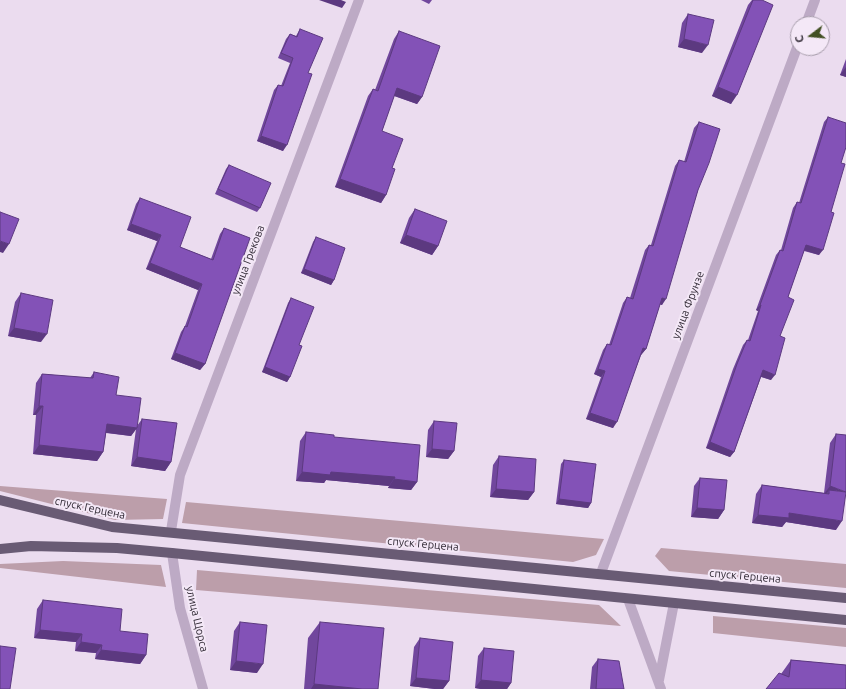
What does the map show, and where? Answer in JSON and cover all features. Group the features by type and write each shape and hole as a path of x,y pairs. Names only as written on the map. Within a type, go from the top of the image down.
{"main road":[{"name":"спуск Герцена","path":"0,500 112,527 601,573 846,598"},
{"path":"0,548 31,546 70,547 172,553 846,620"}],"street":[{"name":"улица Грекова","path":"171,532 180,475 359,0"},
{"path":"809,16 815,0"},
{"name":"улица Фрунзе","path":"601,573 794,56"},
{"name":"улица Щорса","path":"172,553 180,608 202,689"},
{"path":"628,598 660,684"},
{"path":"660,684 674,603"}],"shaded area":[{"path":"0,486 167,499 163,519 115,520 0,491"},
{"path":"186,502 604,539 596,555 573,562 182,523"},
{"path":"661,548 846,564 846,588 669,571 655,556"},
{"path":"63,561 161,565 166,587 0,568 0,564"},
{"path":"197,570 599,605 621,626 196,590"},
{"path":"713,616 846,628 846,647 713,633"}],"building":[{"path":"753,0 762,0 773,5 737,95 718,87"},
{"path":"688,14 714,20 708,45 684,39"},
{"path":"300,29 323,38 308,73 312,74 287,145 261,136 278,85 283,86 293,58 281,53 290,34 297,37"},
{"path":"399,31 440,46 422,97 397,88 382,131 403,139 392,168 395,169 386,195 340,179 373,89 378,91"},
{"path":"828,117 846,123 846,147 841,163 845,164 831,212 834,213 823,250 806,245 788,297 794,300 780,336 785,338 775,375 763,370 734,452 710,442 737,364 747,340 750,341 760,305 780,250 783,251 797,202 801,203"},
{"path":"699,122 720,129 698,190 666,299 662,298 646,349 643,348 617,422 590,413 605,371 598,369 607,344 611,345 627,297 633,299 649,245 653,246 679,160 686,162"},
{"path":"229,165 271,183 260,208 218,189"},
{"path":"140,198 191,217 180,247 213,260 224,228 250,238 205,364 175,353 185,326 187,327 202,284 150,263 161,235 131,224"},
{"path":"415,209 447,221 438,246 406,235"},
{"path":"0,212 19,219 9,244 0,241"},
{"path":"316,237 345,248 334,280 304,269"},
{"path":"21,293 53,300 47,334 14,328"},
{"path":"291,298 314,307 299,345 302,346 290,377 265,367"},
{"path":"94,372 119,377 116,395 141,398 137,428 107,424 103,452 39,445 43,406 39,406 42,374 93,378"},
{"path":"142,419 177,423 171,462 137,457"},
{"path":"434,421 457,423 454,451 432,449"},
{"path":"306,432 334,435 334,437 420,445 417,482 394,479 395,477 331,472 330,475 302,472"},
{"path":"836,434 846,435 846,492 830,486"},
{"path":"499,456 536,459 534,492 496,489"},
{"path":"564,460 596,464 591,503 559,499"},
{"path":"700,478 727,480 724,510 697,508"},
{"path":"762,485 829,494 829,490 846,492 842,521 789,513 789,518 758,515"},
{"path":"43,600 122,609 120,631 148,634 146,655 101,650 102,645 81,642 82,634 40,630"},
{"path":"240,622 267,625 263,664 236,661"},
{"path":"320,622 384,628 378,689 362,689 314,684"},
{"path":"420,638 453,642 449,681 416,678"},
{"path":"0,646 16,648 10,689 0,689"},
{"path":"484,648 514,651 511,683 481,680"},
{"path":"598,659 619,661 624,689 596,689"},
{"path":"791,660 846,665 846,689 766,689 779,673 789,677"}]}
